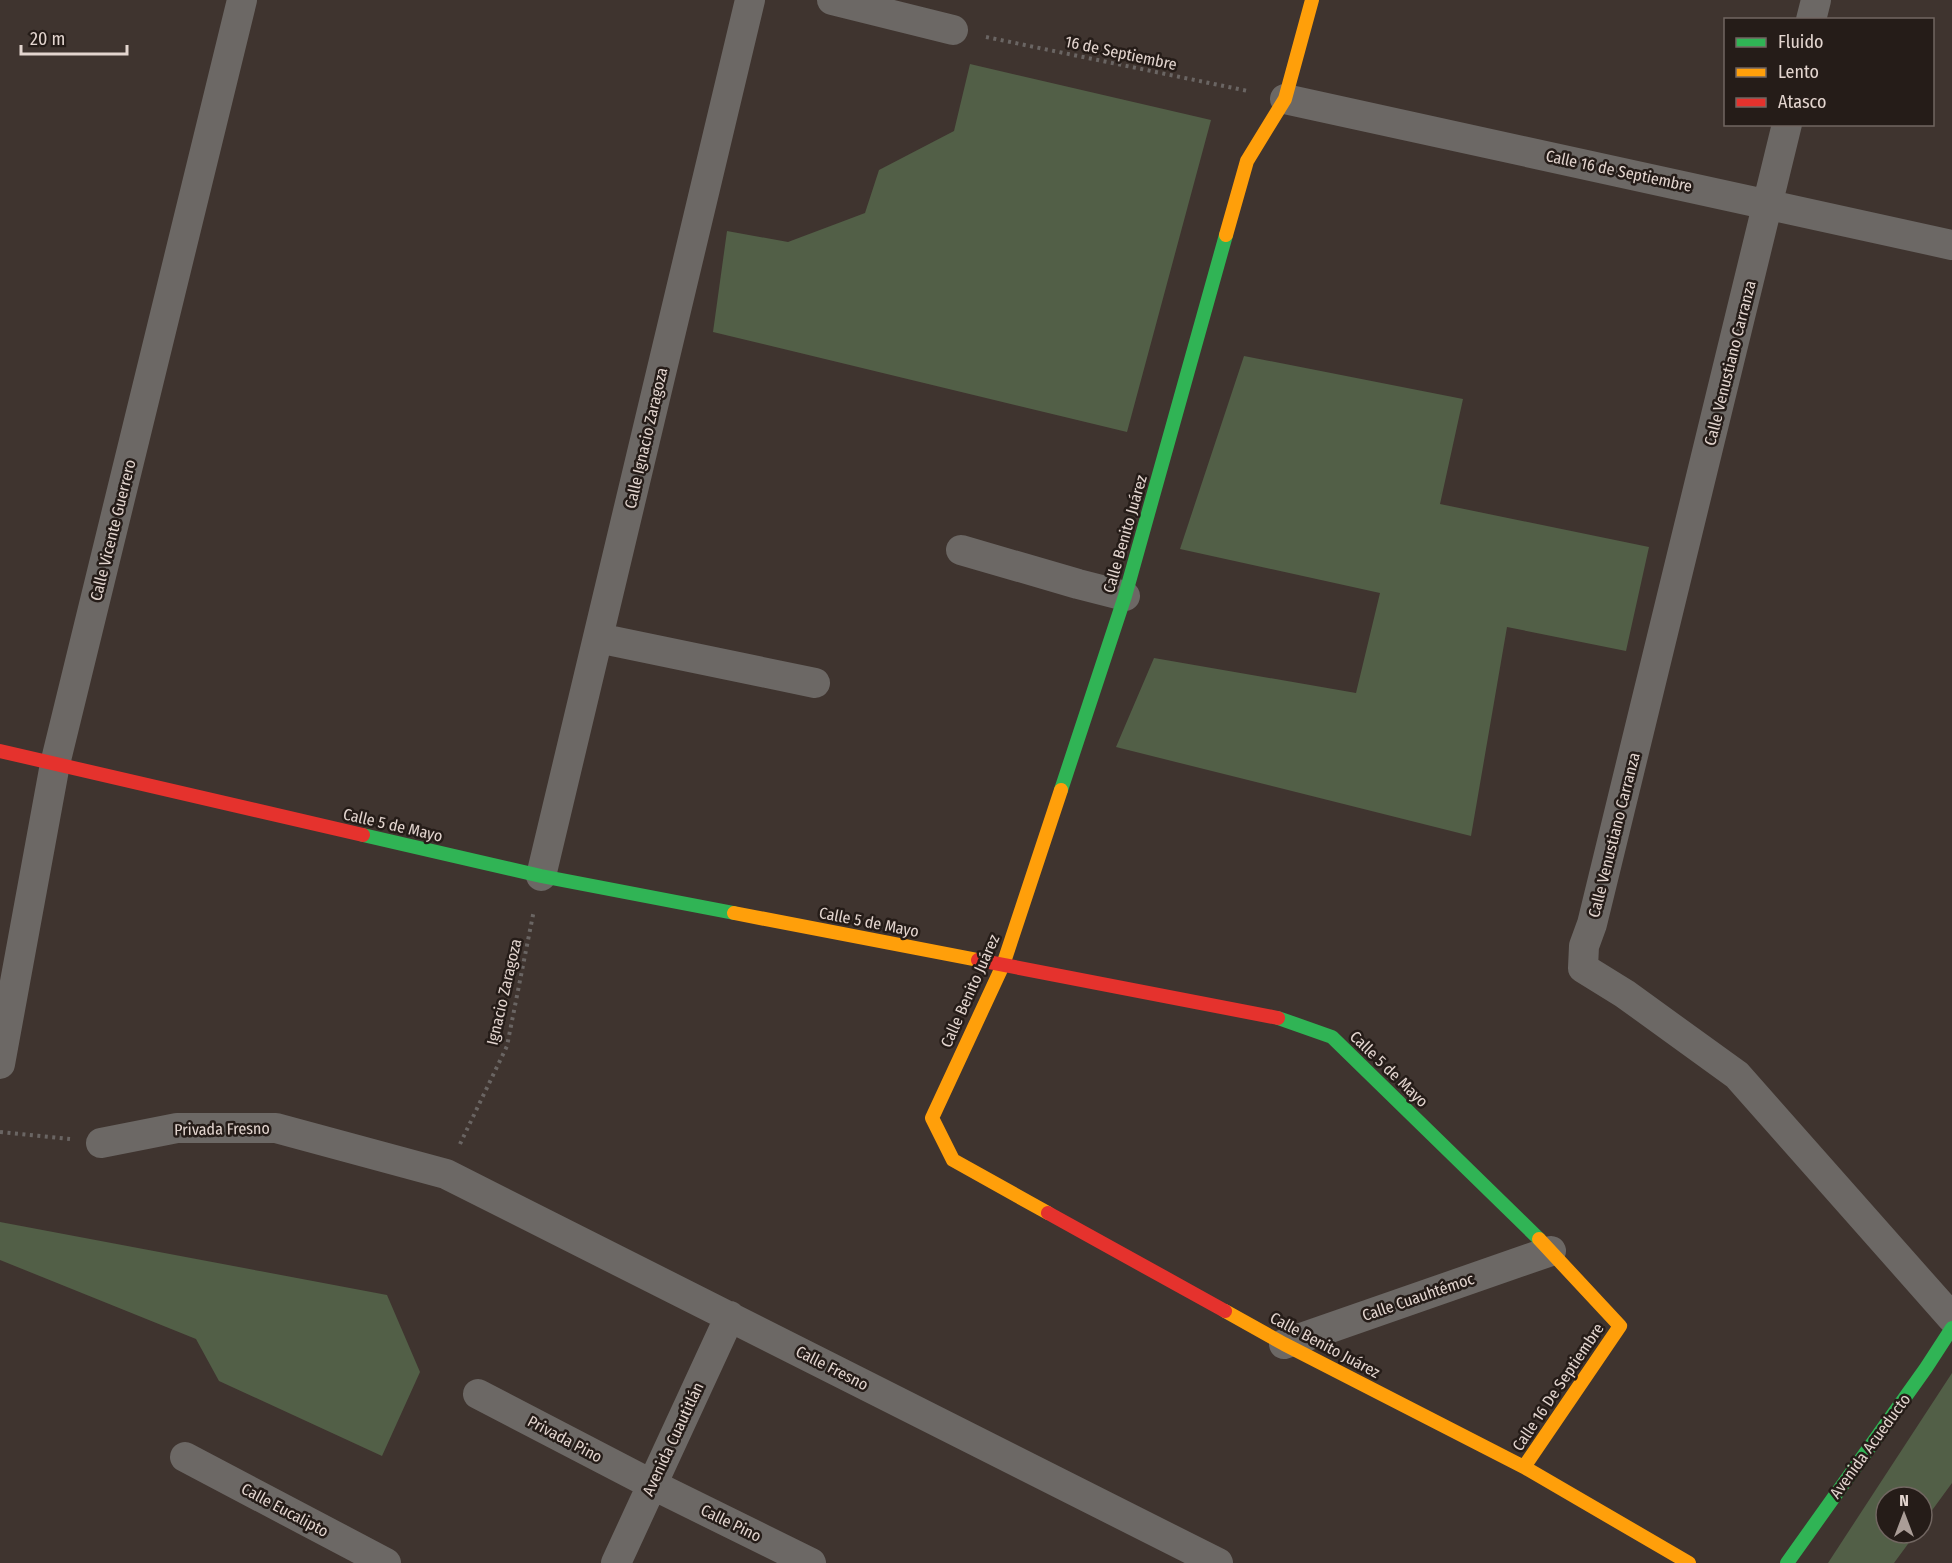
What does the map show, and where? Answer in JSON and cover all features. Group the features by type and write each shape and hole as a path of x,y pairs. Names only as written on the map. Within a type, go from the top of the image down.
{"street":[{"name":"Calle Vicente Guerrero","path":"0,1064 56,764 242,0"},
{"name":"Calle Ignacio Zaragoza","path":"541,876 750,0"},
{"path":"832,0 952,30"},
{"name":"Calle Benito Juárez","path":"1312,0 1285,99 1247,161 1125,596 1003,965 932,1118 953,1160 1284,1344 1524,1467 1680,1561"},
{"path":"1812,18 1816,0"},
{"name":"Calle 16 de Septiembre","path":"1285,99 1952,245"},
{"path":"1769,204 1787,126"},
{"name":"Calle Venustiano Carranza","path":"1769,204 1592,924 1584,946 1583,968 1625,994 1737,1075 1952,1318"},
{"path":"962,550 1125,596"},
{"path":"598,638 815,684"},
{"name":"Calle 5 de Mayo","path":"0,751 541,876 1283,1019 1332,1036 1551,1251 1620,1326"},
{"name":"Privada Fresno","path":"101,1143 177,1128 276,1128 446,1174"},
{"name":"Calle Fresno","path":"446,1174 1218,1563"},
{"name":"Calle Cuauhtémoc","path":"1284,1344 1551,1251"},
{"name":"Avenida Cuautitlán","path":"616,1563 730,1316"},
{"name":"Calle 16 De Septiembre","path":"1524,1467 1620,1326"},
{"name":"Avenida Acueducto","path":"1787,1563 1952,1328"},
{"name":"Privada Pino","path":"478,1394 651,1484"},
{"name":"Calle Eucalipto","path":"185,1457 386,1563"},
{"name":"Calle Pino","path":"651,1484 811,1563"}],"path":[{"name":"16 de Septiembre","path":"952,30 1285,99"},
{"name":"Ignacio Zaragoza","path":"446,1174 507,1046 541,876"},
{"path":"0,1132 101,1143"}],"green space":[{"path":"970,64 1211,120 1127,432 713,332 727,231 788,242 865,213 879,170 954,131"},
{"path":"1244,356 1463,399 1440,504 1649,547 1626,651 1507,627 1471,836 1116,747 1154,658 1356,693 1380,593 1180,549"},
{"path":"0,1222 387,1295 420,1372 382,1456 219,1381 196,1339 0,1260"},
{"path":"1952,1373 1952,1483 1934,1508 1934,1485 1879,1485"},
{"path":"1874,1493 1874,1545 1907,1545 1894,1563 1828,1563"}],"traffic: fast":[{"path":"1061,790 1125,596 1226,235"},
{"path":"363,835 541,876 734,913"},
{"path":"1278,1018 1332,1037 1539,1239"},
{"path":"1787,1563 1952,1328"}],"traffic: slow":[{"path":"1226,235 1247,161 1285,99 1312,0"},
{"path":"1048,1213 953,1160 932,1118 1003,965 1061,790"},
{"path":"734,913 978,960"},
{"path":"1524,1467 1620,1326 1539,1239"},
{"path":"1225,1311 1284,1344 1524,1467 1689,1563"}],"traffic: jam":[{"path":"0,751 363,835"},
{"path":"978,960 1278,1018"},
{"path":"1048,1213 1225,1311"}]}
